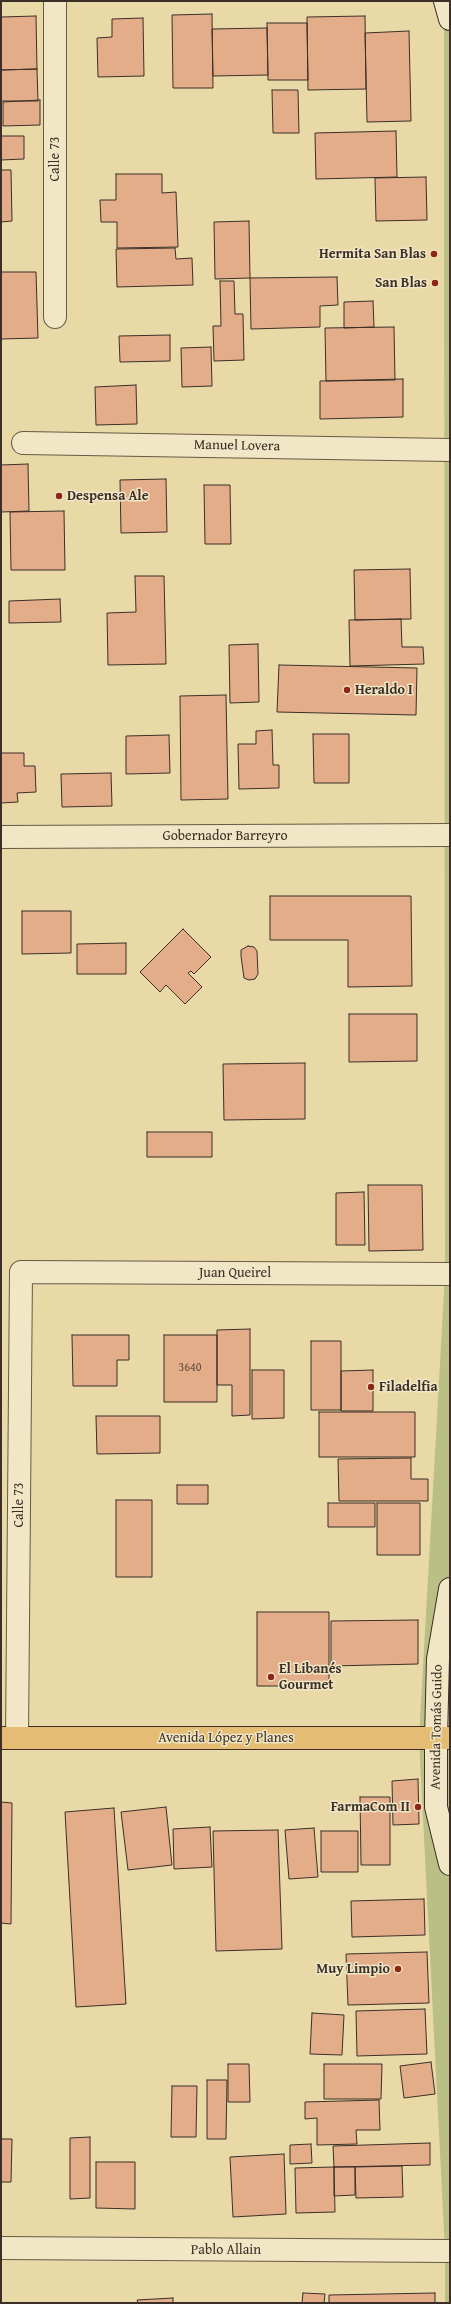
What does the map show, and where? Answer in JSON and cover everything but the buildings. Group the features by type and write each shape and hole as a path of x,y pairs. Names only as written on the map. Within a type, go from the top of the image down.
{"main road":[{"name":"Avenida López y Planes","path":"9,1738 443,1738"}],"street":[{"name":"Calle 73","path":"55,1 55,317"},
{"path":"445,1 450,19"},
{"name":"Manuel Lovera","path":"23,443 450,450"},
{"name":"Gobernador Barreyro","path":"1,837 450,835"},
{"name":"Calle 73","path":"9,1738 21,1272"},
{"name":"Juan Queirel","path":"21,1272 450,1274"},
{"name":"Avenida Tomás Guido","path":"450,1589 438,1659 443,1738 436,1807 450,1864"},
{"name":"Pablo Allain","path":"1,2248 450,2251"}],"green space":[{"path":"444,1 450,1 450,2303 445,2303 445,2251 419,1739 445,1274"}],"place":[{"name":"Hermita San Blas","path":"434,254"},
{"name":"San Blas","path":"435,283"},
{"name":"Despensa Ale","path":"59,496"},
{"name":"Heraldo I","path":"347,690"},
{"name":"Filadelfia","path":"371,1387"},
{"name":"El Libanés Gourmet","path":"271,1677"},
{"name":"FarmaCom II","path":"418,1807"},
{"name":"Muy Limpio","path":"398,1969"}]}
